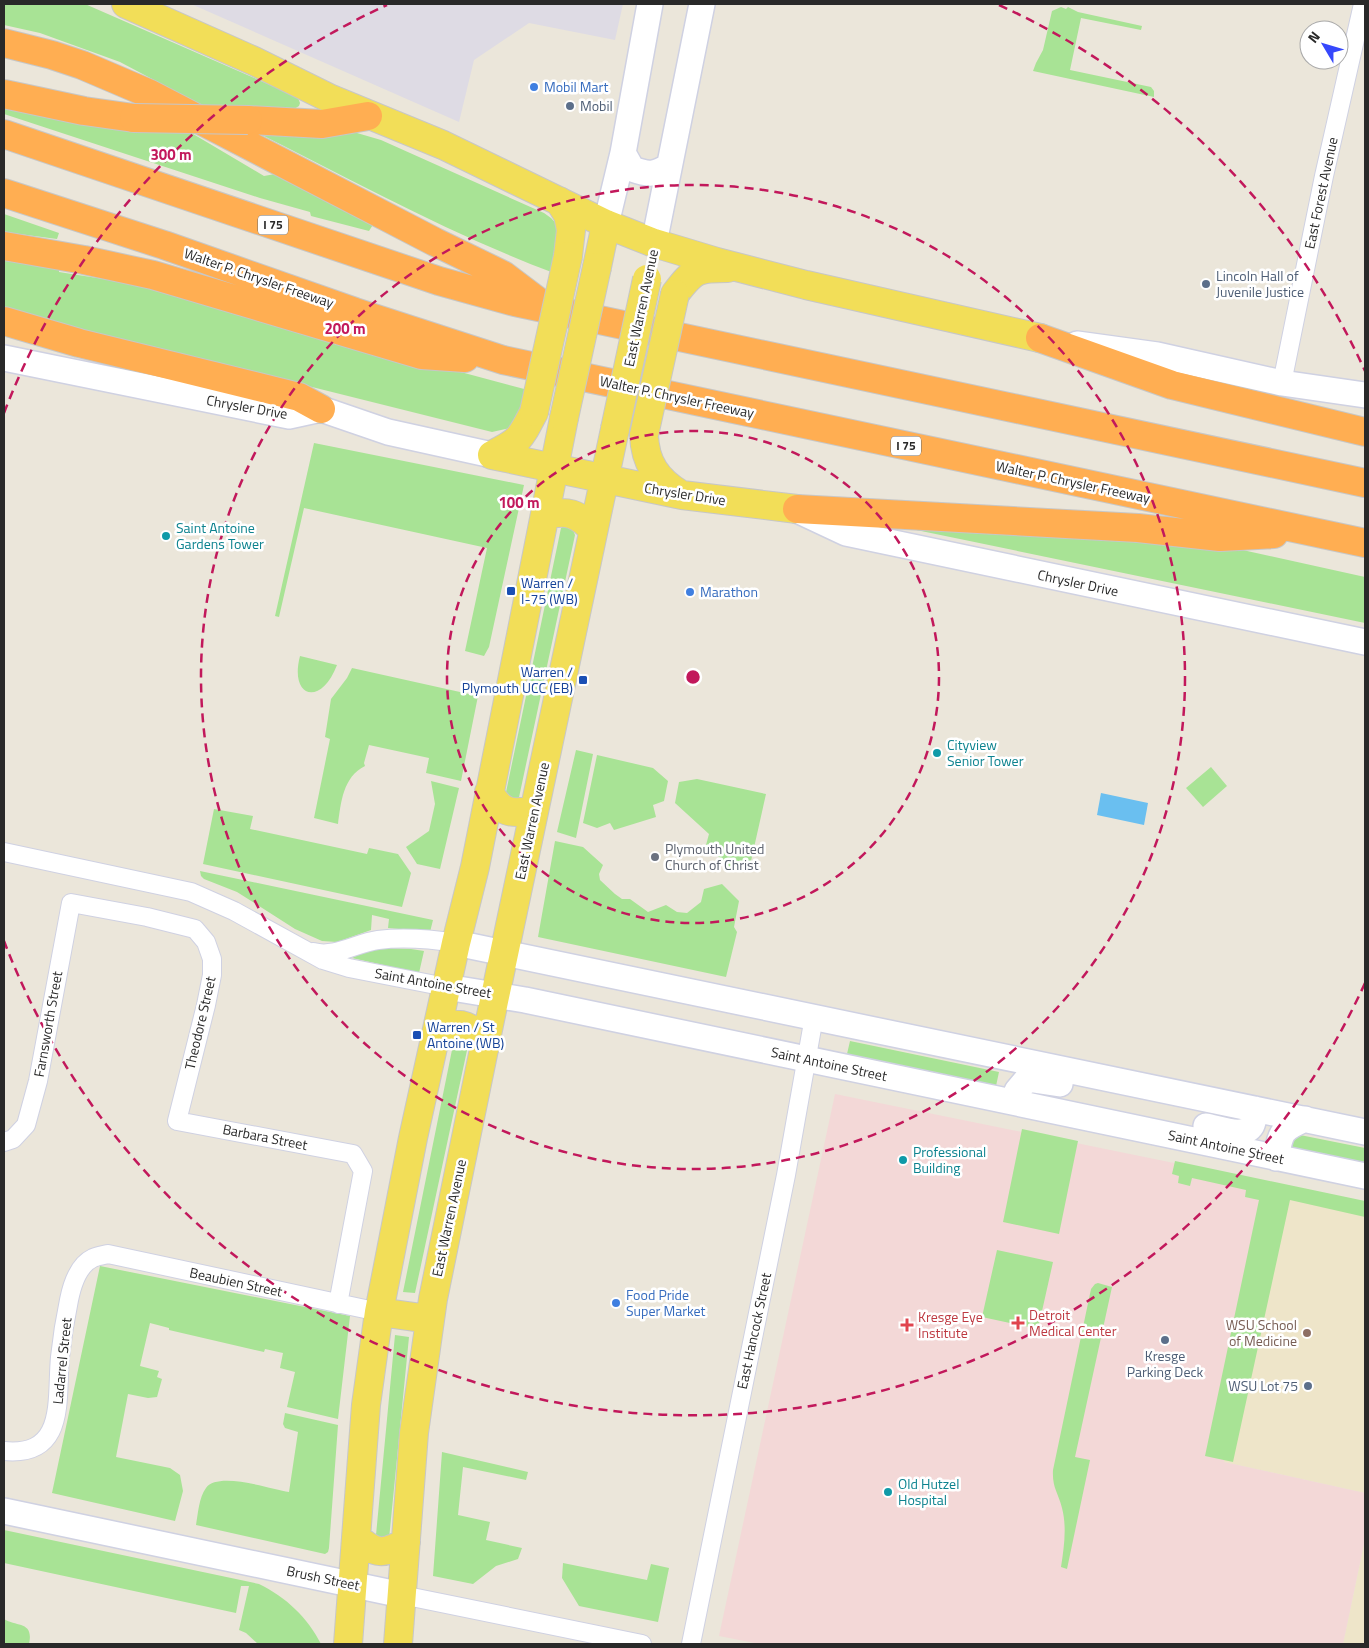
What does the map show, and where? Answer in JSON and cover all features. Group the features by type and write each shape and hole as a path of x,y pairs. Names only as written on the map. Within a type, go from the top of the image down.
{"highway":[{"path":"4,43 82,65 150,94 435,242 503,275 546,308"},
{"path":"4,94 84,111 134,118 248,120 322,124 368,116"},
{"name":"I 75","path":"4,134 439,281 514,302 1365,483"},
{"name":"Walter P. Chrysler Freeway","path":"4,193 503,360 1365,543"},
{"path":"4,246 84,260 153,276 422,355 503,360"},
{"path":"4,321 79,343 299,397 321,409"},
{"path":"1040,338 1172,385 1365,432"},
{"path":"797,510 1138,528 1220,537 1310,532"}],"main road":[{"path":"126,4 254,61 368,116 443,145 606,224 654,243 739,268 1040,338"},
{"path":"492,455 513,444 522,436 534,412 568,256 571,230 568,215 558,201"},
{"path":"348,1644 366,1405 379,1312 413,1138 456,943 475,867 564,418 606,224"},
{"name":"East Warren Avenue","path":"398,1644 414,1433 429,1319 484,1047 654,243"},
{"path":"682,495 669,488 650,463 644,450 644,435 674,294 689,275 705,268 739,268"},
{"name":"Chrysler Drive","path":"492,455 682,495 797,510"},
{"path":"545,515 559,512 572,514 586,522 593,530"},
{"path":"489,792 496,805 507,812 520,813 534,810"},
{"path":"438,1028 452,1024 463,1025 474,1030 484,1047"},
{"path":"379,1312 429,1319"},
{"path":"356,1537 375,1551 383,1552 393,1550 406,1542"}],"street":[{"path":"606,224 623,153 650,4"},
{"name":"East Warren Avenue","path":"654,243 702,4"},
{"name":"East Forest Avenue","path":"1282,383 1324,176 1363,4"},
{"path":"623,153 632,169 646,174 658,173 670,166"},
{"path":"1040,338 1156,355 1282,383 1365,395"},
{"name":"Chrysler Drive","path":"4,358 289,416 321,409 388,432 492,455"},
{"name":"Chrysler Drive","path":"797,510 846,533 1365,642"},
{"name":"Saint Antoine Street","path":"4,852 190,892 234,911 323,960 348,968 446,988 496,994 1365,1176"},
{"name":"Theodore Street","path":"71,903 147,917 195,929 206,942 212,959 212,975 177,1121"},
{"name":"Farnsworth Street","path":"8,1141 26,1124 38,1080 71,903"},
{"name":"Saint Antoine Street","path":"296,946 328,954 378,940 413,938 456,943 1365,1132"},
{"name":"East Hancock Street","path":"691,1644 786,1175 814,1017"},
{"path":"1014,1102 1018,1091 1027,1079 1036,1079 1107,1094 1166,1091"},
{"path":"1095,1120 1146,1113 1238,1132 1247,1131 1252,1124 1256,1109"},
{"path":"1276,1158 1281,1134 1289,1126 1305,1119"},
{"name":"Barbara Street","path":"177,1121 353,1154 362,1171 338,1304"},
{"name":"Beaubien Street","path":"93,1258 108,1254 379,1312"},
{"name":"Ladarrel Street","path":"4,1451 32,1450 46,1440 56,1419 60,1358 72,1287 80,1270 93,1258"},
{"name":"Brush Street","path":"4,1511 642,1644"}],"shaded area":[{"path":"191,4 623,4 615,40 529,23 474,60 459,122"},
{"name":"Detroit Medical Center","path":"835,1094 1277,1184 1224,1462 1365,1493 1365,1539 1343,1644 760,1644 719,1636"},
{"name":"WSU School of Medicine","path":"1277,1184 1365,1203 1365,1493 1224,1462"},
{"path":"1365,1539 1365,1644 1343,1644"}],"green space":[{"path":"4,4 85,4 293,95 298,98 299,106 294,109 284,109 245,106 203,106 120,62 40,33 4,25"},
{"path":"1061,7 1066,9 1068,7 1078,12 1142,26 1141,30 1081,18 1070,70 1151,87 1154,91 1154,97 1033,71 1043,50 1052,11"},
{"path":"4,102 183,128 264,176 275,174 374,223 369,231 311,216 310,212 260,198 4,114"},
{"path":"252,130 335,130 357,133 381,140 544,213 561,229 554,273 439,224"},
{"path":"4,214 59,233 57,239 4,232"},
{"path":"4,259 59,266 59,272 129,283 528,390 515,427 492,432 4,310"},
{"path":"314,443 524,485 489,647 484,656 465,651 487,548 304,508 279,617 275,616"},
{"path":"960,524 1095,540 1211,543 1365,577 1365,623 892,525"},
{"path":"561,528 572,528 575,535 518,802 505,797"},
{"path":"300,656 337,665 323,687 315,692 308,692 299,681"},
{"path":"352,668 478,696 461,781 426,773 429,758 369,745 364,763 365,766 352,777 344,791 338,824 314,818 330,739 325,737 331,699"},
{"path":"576,750 593,754 576,838 557,832"},
{"path":"597,755 653,768 668,781 664,801 653,805 656,817 614,830 610,823 597,828 583,823"},
{"path":"1211,767 1227,786 1203,807 1186,788"},
{"path":"697,779 766,794 751,861 731,868 706,845 709,834 675,803 679,782"},
{"path":"431,781 459,788 440,869 417,864 406,847 429,831 435,804"},
{"path":"214,809 253,816 250,829 367,854 369,848 398,854 411,873 402,907 203,864"},
{"path":"555,841 583,847 603,865 599,874 600,880 622,899 630,899 648,912 666,905 677,912 687,913 701,902 704,889 722,884 739,901 734,927 737,932 726,977 538,937"},
{"path":"200,871 433,920 430,932 388,928 389,919 372,915 371,930 337,942 322,941 295,929 237,892 204,879"},
{"path":"381,948 424,951 419,973 352,958"},
{"path":"457,1035 469,1041 415,1293 403,1292 454,1040"},
{"path":"850,1041 999,1072 996,1086 847,1054"},
{"path":"1022,1129 1078,1141 1059,1234 1003,1222"},
{"path":"1295,1134 1365,1148 1365,1163 1292,1148 1290,1147"},
{"path":"1175,1161 1365,1201 1365,1217 1290,1200 1233,1462 1205,1456 1259,1200 1245,1197 1246,1190 1192,1178 1190,1186 1178,1183 1179,1176 1172,1174"},
{"path":"997,1250 1053,1262 1038,1329 982,1317"},
{"path":"100,1266 350,1316 338,1419 287,1407 295,1372 280,1368 283,1353 265,1349 264,1352 169,1330 169,1328 150,1323 140,1366 159,1371 157,1377 162,1379 157,1397 148,1398 128,1394 116,1457 170,1468 180,1475 183,1491 175,1521 52,1493"},
{"path":"1098,1283 1112,1287 1075,1457 1090,1460 1067,1569 1061,1567 1065,1530 1062,1508 1054,1486 1053,1470 1091,1289"},
{"path":"395,1335 409,1337 389,1539 377,1537 376,1535"},
{"path":"285,1413 338,1425 329,1548 325,1554 196,1525 202,1496 206,1488 212,1483 221,1481 245,1482 289,1492 298,1432 285,1428 283,1424"},
{"path":"442,1452 528,1472 526,1480 463,1467 458,1515 490,1522 486,1540 522,1548 518,1559 496,1566 473,1584 433,1576"},
{"path":"4,1530 259,1584 278,1595 295,1609 310,1625 321,1644 258,1644 246,1633 239,1630 249,1586 241,1586 236,1613 4,1563"},
{"path":"563,1563 647,1580 651,1564 669,1568 658,1622 579,1606 562,1578"},
{"path":"4,1619 27,1628 30,1637 29,1644 4,1644"}],"water":[{"path":"1101,793 1148,803 1144,825 1097,815"}],"place":[{"name":"Mobil Mart","path":"534,87"},
{"name":"Mobil","path":"570,106"},
{"name":"Lincoln Hall of Juvenile Justice","path":"1206,284"},
{"name":"Saint Antoine Gardens Tower","path":"166,536"},
{"name":"Warren / I-75 (WB)","path":"511,591"},
{"name":"Marathon","path":"690,592"},
{"name":"Warren / Plymouth UCC (EB)","path":"583,680"},
{"name":"Cityview Senior Tower","path":"937,753"},
{"name":"Plymouth United Church of Christ","path":"655,857"},
{"name":"Warren / St Antoine (WB)","path":"417,1035"},
{"name":"Professional Building","path":"903,1160"},
{"name":"Food Pride Super Market","path":"616,1303"},
{"name":"Detroit Medical Center","path":"1018,1323"},
{"name":"Kresge Eye Institute","path":"907,1325"},
{"name":"WSU School of Medicine","path":"1307,1333"},
{"name":"Kresge Parking Deck","path":"1165,1340"},
{"name":"WSU Lot 75","path":"1308,1386"},
{"name":"Old Hutzel Hospital","path":"888,1492"}]}
